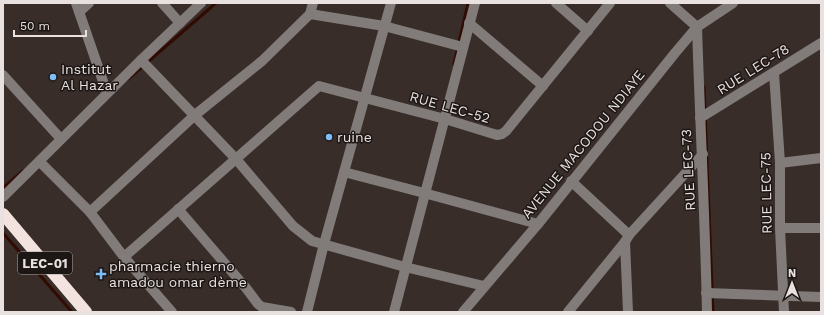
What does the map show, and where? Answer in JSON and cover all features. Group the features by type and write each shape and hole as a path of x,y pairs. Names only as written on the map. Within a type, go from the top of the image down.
{"highway":[{"name":"LEC-01","path":"3,214 86,312"}],"street":[{"path":"89,3 77,7 107,93"},
{"path":"162,3 180,23"},
{"path":"3,197 40,162 107,93 201,3"},
{"path":"90,212 195,115 262,61 310,14 313,3"},
{"path":"307,312 324,244 390,3"},
{"path":"394,312 474,3"},
{"path":"556,3 588,31"},
{"name":"RUE LEC-52","path":"236,159 319,86 445,119 497,135 502,134 610,3"},
{"path":"670,3 697,27"},
{"name":"AVENUE MACODOU NDIAYE","path":"463,312 538,224 675,52 697,27 733,3"},
{"path":"310,14 384,26 463,47"},
{"path":"469,23 543,86"},
{"name":"RUE LEC-73","path":"697,27 700,118 703,154 707,312"},
{"name":"RUE LEC-78","path":"700,118 821,43"},
{"path":"141,60 236,159 293,226 312,241 405,267 484,286"},
{"name":"RUE LEC-75","path":"774,73 780,163 780,228 784,312"},
{"path":"3,75 62,139"},
{"path":"568,312 627,239 703,154"},
{"path":"780,163 821,158"},
{"path":"124,257 236,159"},
{"path":"40,162 90,212 124,257 172,312"},
{"path":"344,172 538,224"},
{"path":"571,181 627,239 628,312"},
{"path":"178,209 258,304 291,312"},
{"path":"780,228 821,228"},
{"path":"706,293 821,297"}],"waterway":[{"path":"128,79 216,3"},
{"path":"454,64 468,3"},
{"path":"704,87 713,312"},
{"path":"3,188 23,171"},
{"path":"3,233 72,312"}],"place":[{"name":"Institut Al Hazar","path":"53,77"},
{"name":"ruine","path":"329,137"},
{"name":"pharmacie thierno amadou omar dème","path":"101,274"}]}
